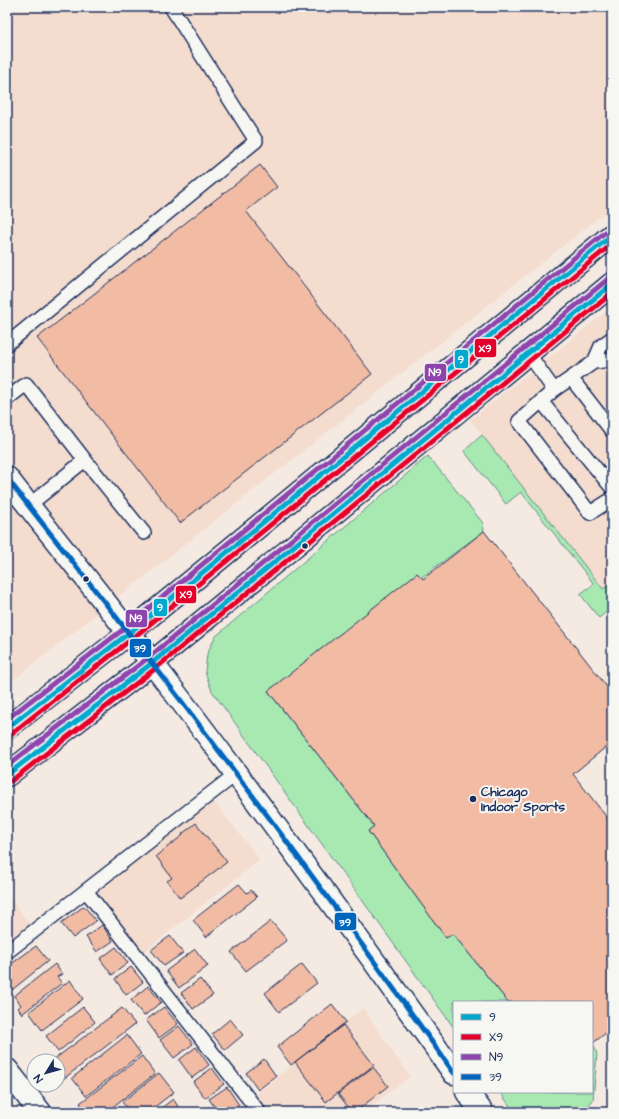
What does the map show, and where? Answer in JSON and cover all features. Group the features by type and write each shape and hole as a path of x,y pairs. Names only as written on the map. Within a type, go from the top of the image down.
{"main road":[{"path":"7,728 129,633 612,235"},
{"path":"7,775 152,663 432,434 612,284"},
{"path":"7,478 129,633 310,872 453,1072"},
{"path":"7,1070 40,1112"},
{"path":"468,1093 482,1112"}],"lane":[{"path":"7,344 256,141 171,7"},
{"path":"594,362 602,346 612,338"},
{"path":"528,353 554,390"},
{"path":"612,360 594,362 554,390 519,422 590,513 612,499"},
{"path":"571,378 612,431"},
{"path":"7,399 26,384 144,533"},
{"path":"541,401 612,488"},
{"path":"28,506 86,460"},
{"path":"7,952 236,774"},
{"path":"86,891 259,1112"}],"shaded area":[{"path":"7,7 612,7 612,207 7,685"},
{"path":"612,307 612,582 603,589 470,420"},
{"path":"209,795 260,860 137,957 86,891"},
{"path":"7,895 35,931 7,952"},
{"path":"363,1008 410,1077 363,1112 259,1112 249,1100"}],"green space":[{"path":"482,435 603,589 612,582 612,607 599,618 580,594 594,584 521,492 506,504 464,451"},
{"path":"428,456 483,523 484,531 268,691 374,826 368,831 446,937 453,934 507,1001 453,1001 453,1027 212,691 205,672 207,654 215,637"},
{"path":"593,1043 597,1054 593,1100 583,1112 514,1112 501,1093 593,1093"}],"building":[{"path":"260,165 277,187 246,211 372,374 180,523 37,338"},
{"name":"Chicago Indoor Sports","path":"484,531 612,693 612,742 573,774 612,824 612,1028 593,1043 593,1001 507,1001 453,934 446,938 368,831 374,826 268,691 417,573 423,579"},
{"path":"196,823 227,862 180,898 167,881 172,878 156,856"},
{"path":"239,884 247,893 251,890 257,897 206,937 193,920"},
{"path":"84,906 96,921 73,938 61,923"},
{"path":"271,921 287,940 246,971 231,952"},
{"path":"102,925 113,941 97,952 86,937"},
{"path":"170,936 183,953 164,966 151,950"},
{"path":"36,946 48,961 12,990 7,983 7,967"},
{"path":"116,947 128,963 112,975 100,959"},
{"path":"195,949 208,966 179,988 166,971"},
{"path":"55,964 62,974 57,977 62,983 22,1014 18,1008 21,1005 14,996"},
{"path":"302,964 317,983 279,1012 265,993"},
{"path":"131,967 143,982 126,995 115,979"},
{"path":"200,979 213,995 193,1009 181,993"},
{"path":"70,980 83,999 42,1030 29,1012"},
{"path":"148,986 161,1002 144,1016 131,1000"},
{"path":"332,1004 346,1022 291,1065 277,1047"},
{"path":"83,1007 95,1022 58,1052 46,1036"},
{"path":"164,1007 178,1024 159,1038 146,1020"},
{"path":"122,1008 135,1024 66,1077 66,1053 63,1053"},
{"path":"230,1019 243,1035 225,1050 212,1034"},
{"path":"343,1025 374,1065 326,1102 295,1062"},
{"path":"179,1026 193,1044 174,1058 160,1040"},
{"path":"127,1035 141,1054 86,1096 72,1078"},
{"path":"196,1047 209,1065 192,1078 179,1060"},
{"path":"142,1056 155,1074 106,1112 86,1112 80,1103"},
{"path":"264,1059 276,1076 258,1090 246,1073"},
{"path":"373,1067 388,1086 355,1112 352,1112 338,1094"},
{"path":"212,1068 224,1084 205,1098 193,1082"},
{"path":"159,1073 174,1092 148,1112 130,1112 122,1102"},
{"path":"227,1087 239,1105 229,1112 218,1112 209,1099"},
{"path":"173,1099 182,1112 156,1112"},
{"path":"243,1107 247,1112 236,1112"}],"transit line":[{"name":"N9","path":"7,719 125,628 608,230"},
{"name":"9","path":"7,728 129,633 612,235"},
{"name":"X9","path":"11,734 133,638 612,244"},
{"name":"N9","path":"7,766 148,658 608,279"},
{"name":"9","path":"7,775 152,663 612,284"},
{"name":"X9","path":"11,781 156,668 612,293"},
{"name":"39","path":"7,478 146,654 225,758 324,892 453,1072"}],"place":[{"name":"Chicago Indoor Sports","path":"473,799"}]}
